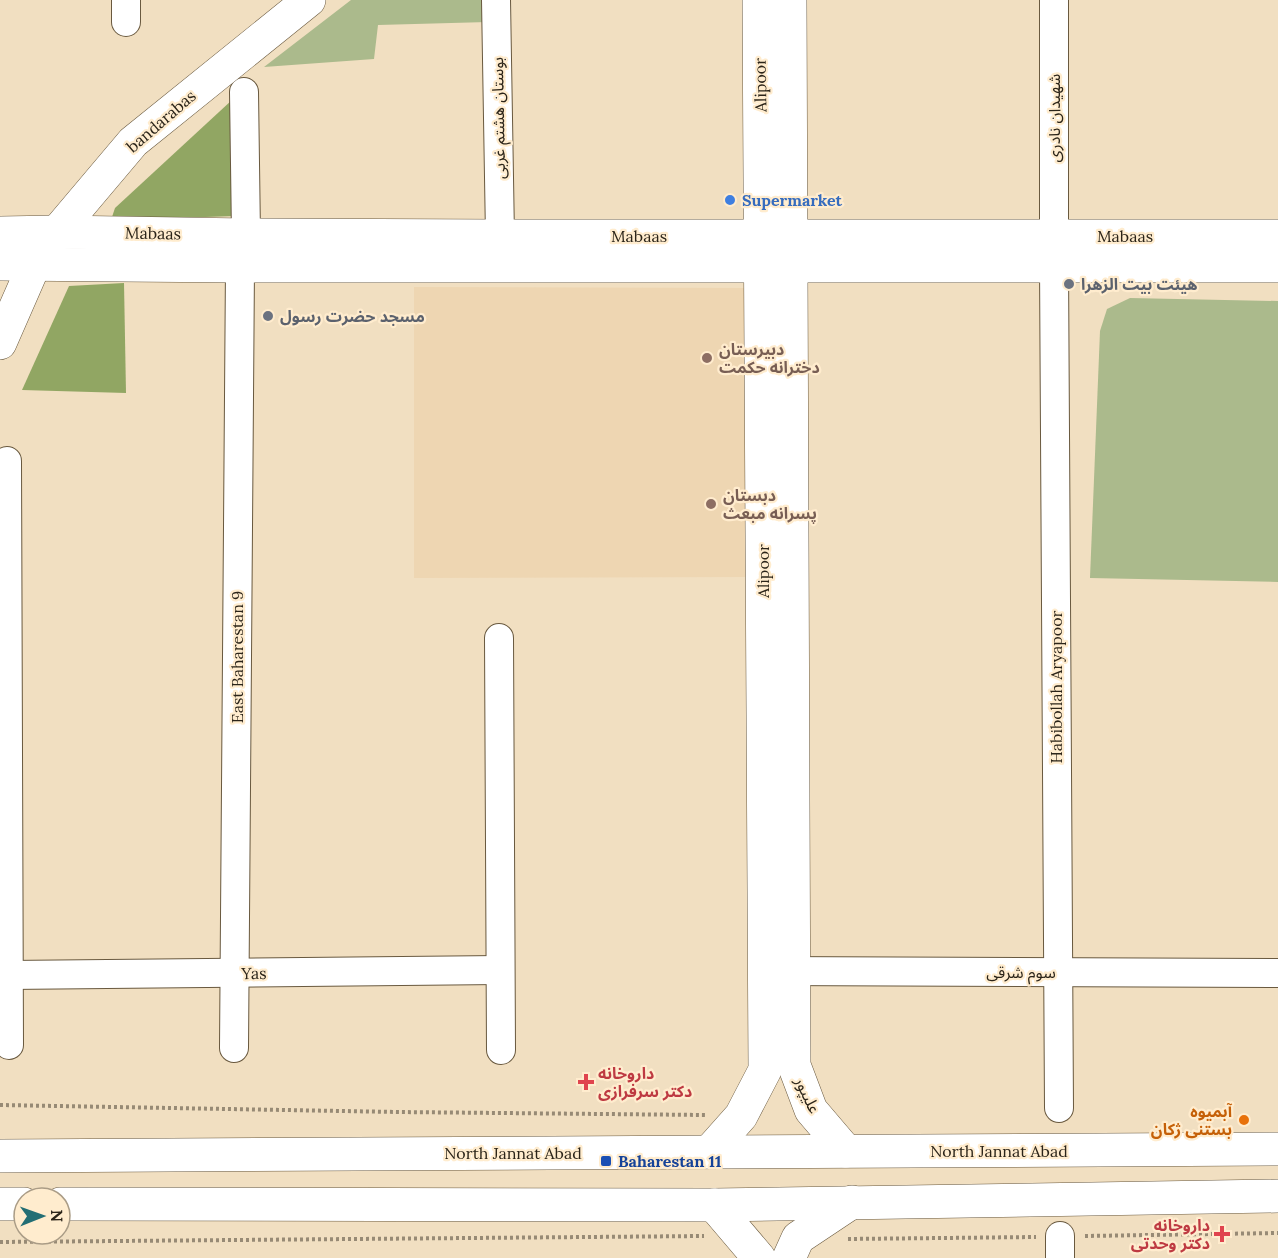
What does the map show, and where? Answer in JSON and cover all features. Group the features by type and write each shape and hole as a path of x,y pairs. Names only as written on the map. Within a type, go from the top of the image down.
{"street":[{"name":"bandarabas","path":"0,343 35,263 57,232 133,142 309,0"},
{"name":"بوستان هشتم غربی","path":"496,0 500,236"},
{"name":"Alipoor","path":"759,0 776,251"},
{"name":"Alipoor","path":"709,1152 741,1116 765,1070 779,971 776,251 790,0"},
{"name":"شهیدان نادری","path":"1054,0 1054,251"},
{"name":"East Baharestan 9","path":"234,1048 244,92"},
{"name":"Mabaas","path":"0,233 57,232 243,250 1054,251 1278,236"},
{"name":"Mabaas","path":"0,264 500,236 776,251"},
{"name":"Mabaas","path":"1054,251 1278,266"},
{"name":"Habibollah Aryapoor","path":"1054,251 1059,1108"},
{"path":"7,461 9,1045"},
{"path":"499,638 501,1050"},
{"name":"Yas","path":"8,975 500,970"},
{"name":"Alipoor","path":"779,971 794,1065 811,1110 846,1151"},
{"name":"سوم شرقی","path":"779,971 1278,973"},
{"name":"North Jannat Abad","path":"0,1156 1278,1149"},
{"path":"72,1204 713,1221 852,1202 1278,1196"},
{"path":"789,1258 798,1238 852,1202"},
{"path":"713,1221 759,1258"}],"path":[{"path":"0,1105 398,1113 715,1115"},
{"path":"0,1242 400,1237 713,1221"}],"shaded area":[{"path":"414,287 750,288 750,577 414,578"}],"green space":[{"path":"351,0 487,0 488,22 378,25 374,59 264,67"},
{"path":"232,100 237,216 111,220 115,208"},
{"path":"124,283 126,393 22,390 69,286"},
{"path":"1130,298 1278,301 1278,582 1090,578 1100,331 1107,309"}],"place":[{"name":"Supermarket","path":"730,200"},
{"name":"هیئت بیت الزهرا","path":"1069,284"},
{"name":"مسجد حضرت رسول","path":"268,316"},
{"name":"دبیرستان دخترانه حکمت","path":"707,358"},
{"name":"دبستان پسرانه مبعث","path":"711,504"},
{"name":"داروخانه دکتر سرفرازی","path":"586,1082"},
{"name":"آبمیوه بستنی ژکان","path":"1244,1120"},
{"name":"Baharestan 11","path":"606,1161"},
{"name":"داروخانه دکتر وحدتی","path":"1222,1234"}]}
